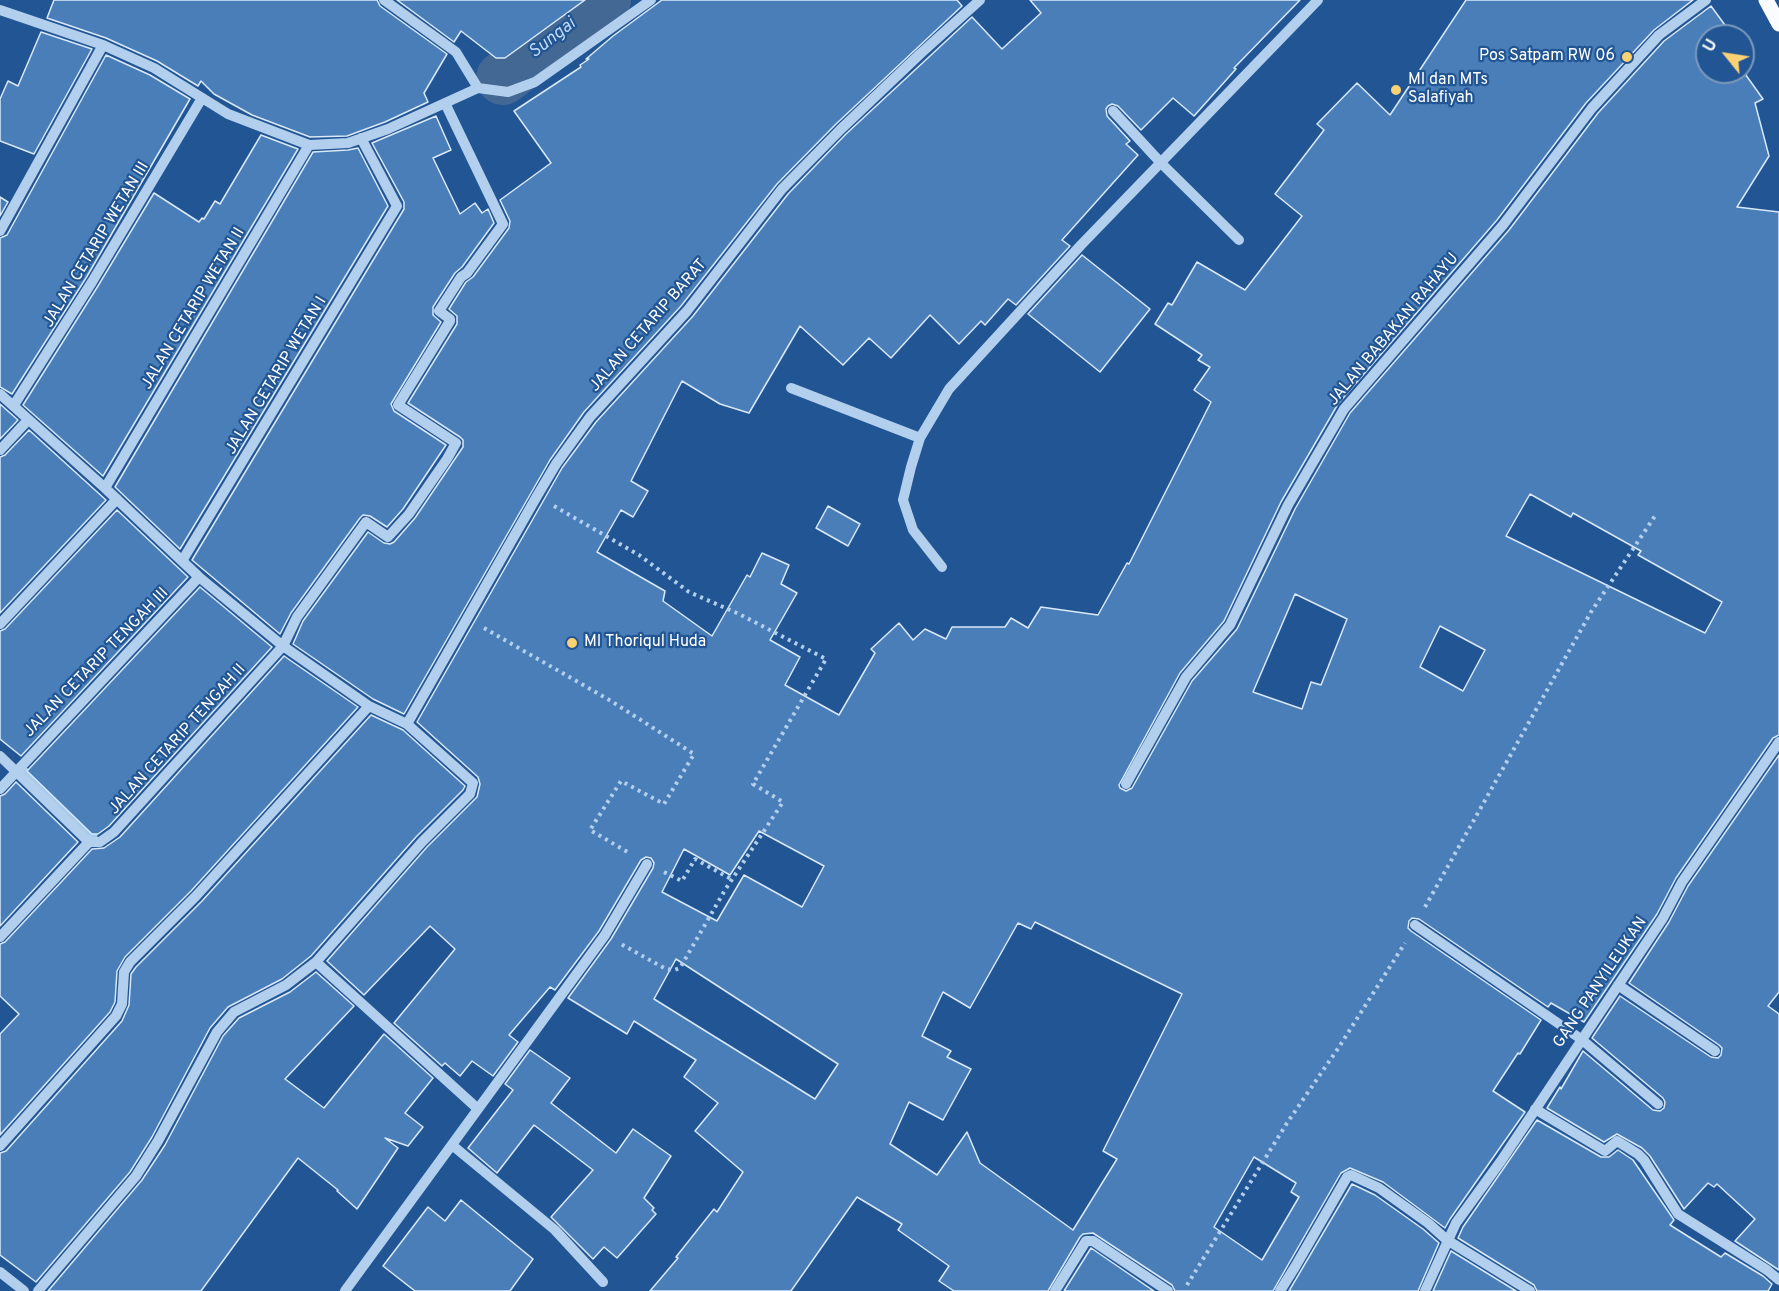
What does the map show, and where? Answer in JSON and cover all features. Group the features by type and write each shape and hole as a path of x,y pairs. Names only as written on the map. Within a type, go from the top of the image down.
{"main road":[{"path":"1766,0 1779,24"}],"street":[{"path":"384,0 456,52 478,88"},
{"path":"0,10 103,45 154,68 228,114 309,145 348,143 388,129 478,88 508,92 536,82 651,0"},
{"name":"JALAN CETARIP BARAT","path":"407,724 556,464 590,417 687,311 782,189 872,99 980,0"},
{"path":"942,567 913,530 903,500 910,466 920,438 949,389 1081,245 1318,0"},
{"name":"JALAN BABAKAN RAHAYU","path":"1126,784 1186,677 1230,625 1288,505 1344,409 1503,225 1592,108 1659,35 1706,0"},
{"path":"0,231 103,45"},
{"name":"JALAN CETARIP WETAN III","path":"14,405 76,310 202,98"},
{"name":"JALAN CETARIP TENGAH II","path":"89,842 100,842 114,832 283,646 297,617 366,522 388,537 409,514 456,443 398,405 450,321 439,312 460,277 467,273 503,224 445,103"},
{"path":"1113,111 1161,163 1239,240"},
{"name":"JALAN CETARIP WETAN I","path":"182,561 397,206 361,138"},
{"name":"JALAN CETARIP WETAN II","path":"105,488 309,145"},
{"path":"791,388 920,438"},
{"path":"0,394 117,499 199,577 283,646 369,706 407,724 473,783 472,790 422,842 316,962 286,985 234,1012 217,1032 158,1141 135,1176 38,1291"},
{"path":"0,450 28,420"},
{"path":"0,624 117,499"},
{"name":"JALAN CETARIP TENGAH III","path":"0,789 199,577"},
{"path":"0,1146 116,1016 122,1004 124,972 130,962 196,896 369,706"},
{"name":"GANG PANYILEUKAN","path":"1425,1291 1456,1223 1663,918 1682,882 1779,742"},
{"path":"0,756 89,842 0,937"},
{"path":"345,1291 605,935 647,864"},
{"path":"1415,926 1581,1039 1658,1104"},
{"path":"316,962 478,1109"},
{"path":"1618,985 1715,1051"},
{"path":"1535,1109 1605,1151 1617,1141 1638,1154 1678,1214 1767,1270 1779,1280"},
{"path":"452,1145 555,1230 603,1282"},
{"path":"1280,1291 1349,1175 1379,1188 1428,1223 1447,1240 1530,1291"},
{"path":"1055,1291 1086,1241 1093,1241 1168,1291"},
{"path":"0,1272 24,1291"}],"path":[{"path":"537,496 639,555 689,592 739,614 826,659 753,784 783,802 677,969 666,969 605,935"},
{"path":"467,619 611,701 694,754 664,804 621,781 590,830 647,864 682,881 695,859 733,880"}],"building":[{"path":"54,0 377,0 380,6 447,54 424,93 428,102 347,136 310,137 252,115 214,94 201,81 198,86 157,61 106,38 47,18"},
{"path":"397,0 585,0 505,58 496,58 461,31 454,42"},
{"path":"662,0 957,0 962,6 836,124 777,184 681,306 584,412 550,460 404,714 373,699 293,644 303,621 368,532 384,543 394,542 415,518 463,447 463,440 460,437 408,403 457,324 457,316 449,309 466,282 473,277 509,228 510,221 500,200 551,163 514,111 581,67 580,65 589,59 586,59 613,36"},
{"path":"1030,0 1300,0 1234,68 1236,69 1194,116 1173,98 1141,130 1118,106 1112,104 1108,106 1107,116 1130,141 1126,144 1138,155 1062,240 1070,246 1016,305 1008,299 985,325 981,321 959,344 930,315 891,358 869,338 843,365 800,326 749,413 720,404 682,381 631,481 648,491 633,517 621,510 597,552 665,591 663,601 712,636 747,575 750,577 762,553 789,565 781,584 797,593 770,640 800,657 785,685 839,715 875,653 871,649 899,623 913,640 925,629 946,639 952,627 1005,627 1011,618 1028,628 1041,607 1098,615 1127,563 1129,564 1211,402 1194,390 1210,367 1198,360 1202,355 1155,324 1168,303 1172,305 1197,262 1245,290 1302,216 1275,194 1324,130 1317,124 1357,83 1390,115 1466,0 1693,0 1654,30 1586,103 1497,220 1338,404 1281,502 1224,621 1180,673 1119,785 1126,791 1132,788 1192,681 1237,629 1295,509 1350,413 1509,230 1598,113 1664,41 1711,6 1724,24 1695,24 1695,84 1752,84 1763,99 1755,103 1769,156 1737,207 1779,212 1779,735 1773,738 1676,878 1657,914 1584,1022 1551,1003 1548,1007 1419,919 1412,918 1409,921 1408,928 1411,931 1541,1020 1493,1091 1525,1112 1445,1228 1383,1182 1350,1168 1341,1173 1273,1291 1175,1291 1172,1285 1093,1233 1083,1234 1080,1237 1048,1291 954,1291 939,1281 949,1266 898,1230 902,1224 857,1197 791,1291 650,1291 714,1209 717,1212 743,1172 695,1131 718,1103 684,1077 696,1060 634,1021 627,1034 568,998 611,939 653,868 654,863 651,858 646,857 641,860 599,931 555,990 550,987 509,1035 518,1042 493,1076 472,1061 460,1076 445,1063 442,1066 394,1023 455,949 430,926 364,995 327,961 427,847 477,797 480,784 478,777 417,722 562,468 596,422 693,316 788,194 846,134 972,17 1002,49 1041,13","holes":["1530,494 1571,517 1573,513 1641,551 1638,555 1722,602 1705,633 1506,536","1295,594 1347,619 1321,685 1311,682 1302,709 1253,692","1440,626 1485,650 1463,691 1420,667","759,831 824,866 802,907 744,875 717,921 662,892 684,849 730,875","1035,922 1182,994 1103,1151 1117,1159 1073,1230 980,1163 967,1132 937,1175 890,1144 909,1102 943,1120 971,1069 947,1057 951,1051 922,1036 943,992 970,1008 1018,923 1031,929","676,959 838,1064 815,1099 654,999","1254,1157 1296,1183 1291,1192 1299,1197 1262,1260 1214,1227"]},
{"path":"41,32 92,49 34,154 0,141 0,99 8,81 18,86"},
{"path":"106,55 150,75 190,99 86,278 12,394 0,387 0,238 7,235"},
{"path":"436,116 451,150 433,158 460,214 475,203 482,213 488,209 494,223 462,267 455,273 433,307 433,315 441,322 391,404 394,411 446,445 403,509 387,527 370,516 363,515 360,518 291,613 280,634 192,560 404,209 404,202 372,143"},
{"path":"261,135 298,149 103,476 23,405 154,193 199,222 202,218 204,219 215,201 220,204"},
{"path":"358,148 388,206 180,549 115,487 313,152"},
{"path":"0,197 8,202 0,216"},
{"path":"1082,255 1150,309 1100,372 1028,314"},
{"path":"0,404 18,420 0,439"},
{"path":"29,430 106,500 0,613 0,457 5,455"},
{"path":"828,506 860,524 848,546 816,528"},
{"path":"117,510 188,577 21,756 0,739 0,631 5,629"},
{"path":"200,587 272,647 109,826 98,834 92,834 27,771"},
{"path":"284,656 358,707 191,891 125,957 117,971 115,1002 110,1012 0,1135 0,1034 19,1014 0,996 0,944 5,942 92,849 104,848 120,837"},
{"path":"371,715 403,730 465,786 463,790 416,837 311,956 282,979 228,1007 210,1028 152,1137 130,1172 36,1282 0,1255 0,1153 6,1151 122,1021 129,1005 131,974 136,967 202,901"},
{"path":"1779,755 1779,992 1768,1006 1779,1014 1779,1270 1735,1241 1755,1219 1717,1184 1714,1187 1708,1183 1684,1209 1650,1156 1642,1148 1617,1134 1604,1142 1547,1108 1583,1051 1653,1110 1660,1111 1664,1108 1663,1098 1592,1038 1620,996 1711,1057 1718,1058 1721,1055 1722,1048 1719,1045 1629,983 1669,922 1688,886"},
{"path":"16,782 78,842 0,926 0,796"},
{"path":"316,972 354,1006 285,1079 324,1108 384,1034 433,1078 405,1113 423,1127 408,1146 385,1138 398,1148 357,1209 338,1190 298,1158 201,1291 48,1291 142,1180 165,1145 223,1036 239,1018 290,992"},
{"path":"530,1050 570,1078 551,1103 616,1153 633,1129 671,1156 644,1198 654,1208 652,1210 656,1214 617,1258 604,1247 593,1259 551,1217 593,1170 534,1125 497,1173 468,1148 513,1090 505,1084"},
{"path":"1537,1120 1601,1157 1609,1157 1618,1150 1633,1160 1674,1220 1670,1225 1721,1257 1725,1253 1763,1276 1772,1284 1768,1291 1537,1291 1534,1285 1458,1238 1463,1227"},
{"path":"1352,1184 1375,1195 1439,1243 1418,1291 1289,1291"},
{"path":"461,1200 533,1259 510,1291 415,1291 383,1266 428,1207 445,1221"},
{"path":"1091,1248 1154,1291 1064,1291"},
{"path":"1451,1251 1516,1291 1433,1291"}],"waterway":[{"name":"Sungai","path":"503,78 604,0"},
{"path":"25,772 93,836"}],"place":[{"name":"Pos Satpam RW 06","path":"1627,57"},
{"name":"MI dan MTs Salafiyah","path":"1396,90"},
{"name":"MI Thoriqul Huda","path":"572,643"}]}
